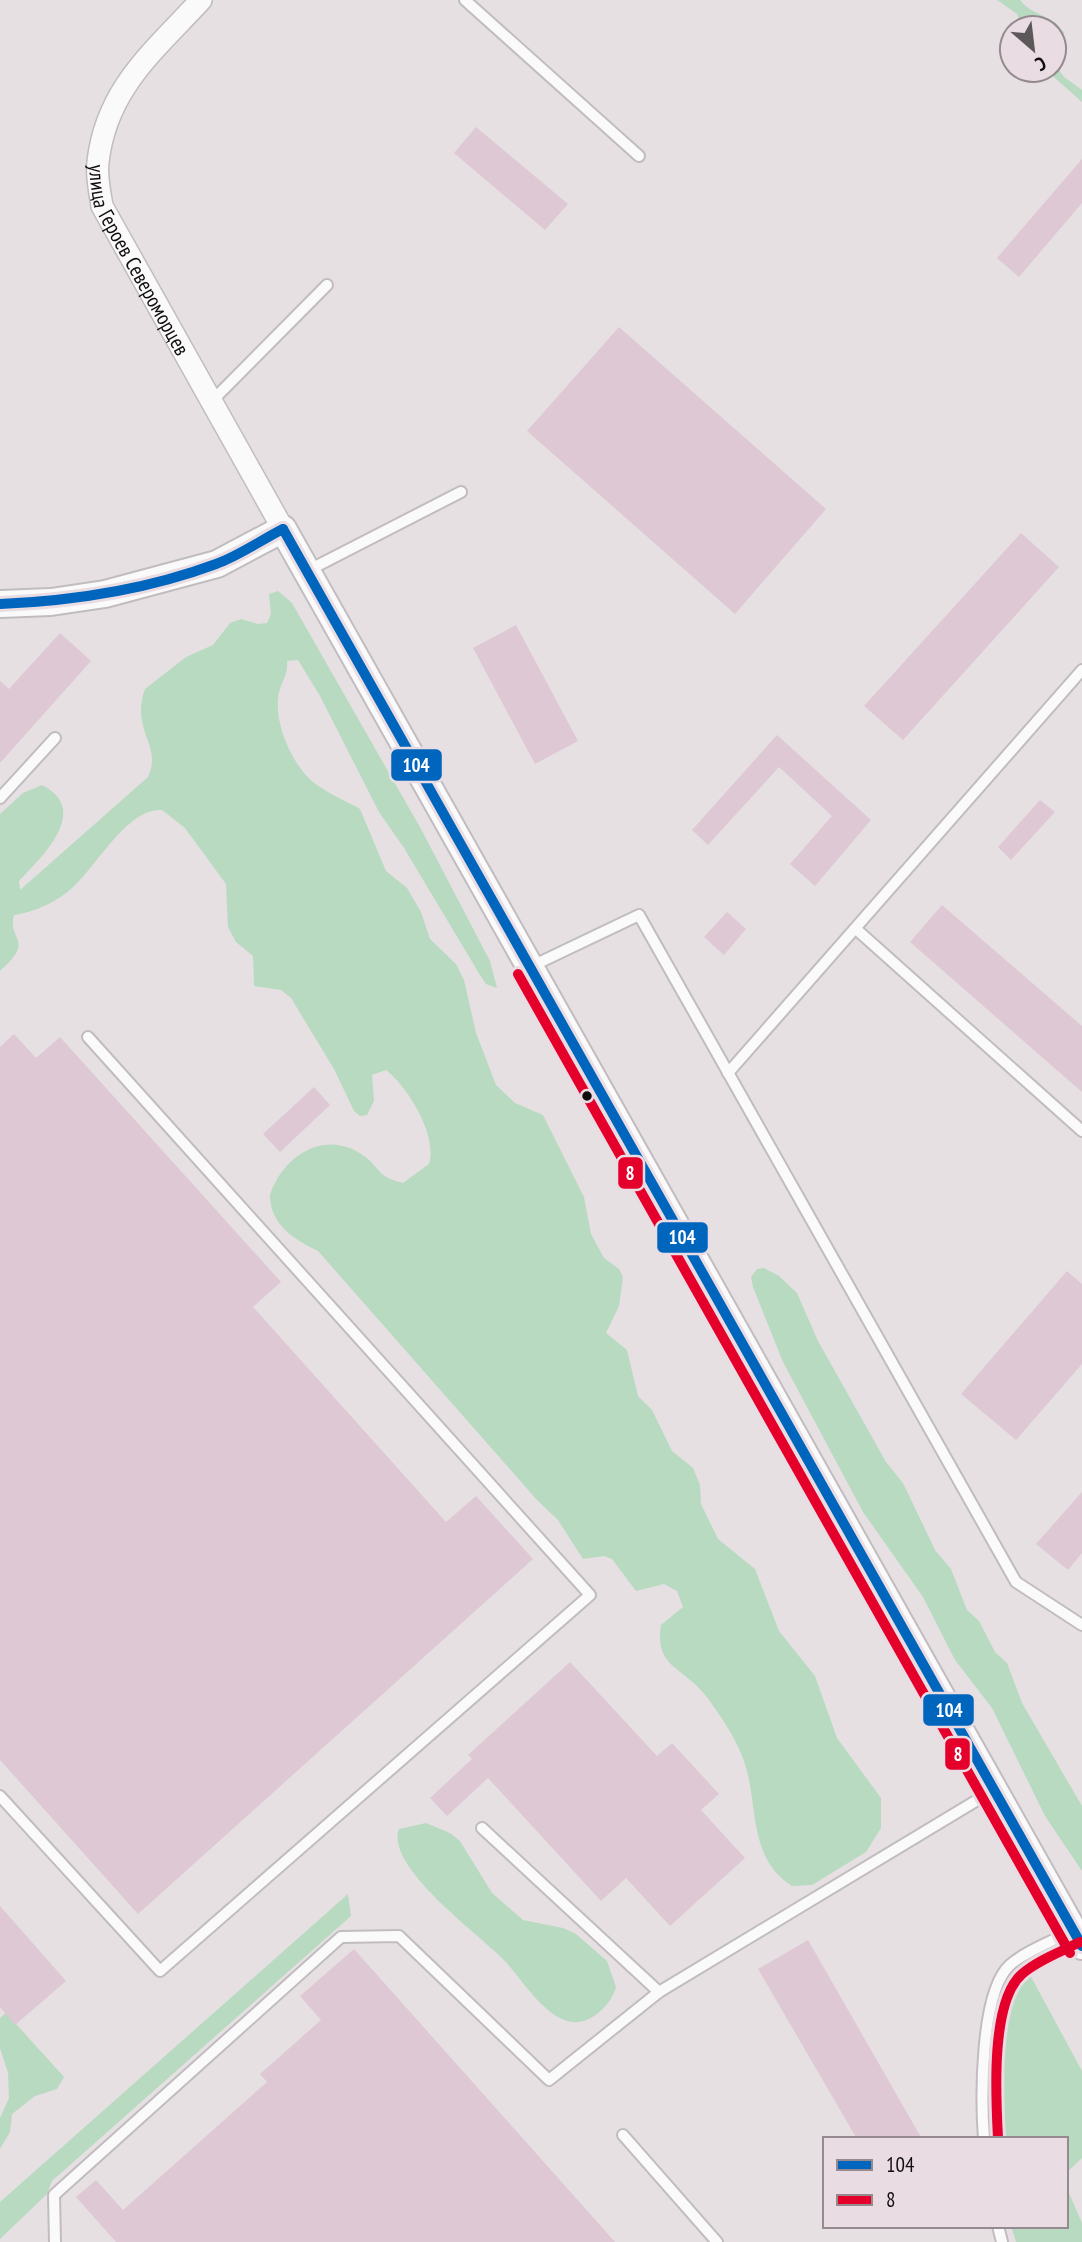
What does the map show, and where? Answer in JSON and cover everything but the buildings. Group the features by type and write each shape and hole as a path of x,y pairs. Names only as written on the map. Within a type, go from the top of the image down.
{"street":[{"name":"улица Героев Североморцев","path":"201,0 123,85 104,127 97,165 102,206 283,529"},
{"path":"0,604 51,602 105,594 217,564 283,529 1078,1938"}],"lane":[{"path":"465,0 639,156"},
{"path":"211,402 327,285"},
{"path":"307,571 461,492"},
{"path":"728,1073 1082,670"},
{"path":"0,797 55,737"},
{"path":"530,967 639,915 1016,1582 1082,1625"},
{"path":"856,929 1082,1131"},
{"path":"0,1796 160,1971 590,1595 88,1037"},
{"path":"55,2242 54,2196 341,1937 399,1936 549,2080 660,1992 993,1790"},
{"path":"482,1828 660,1992"},
{"path":"984,2137 989,2014 996,1987 1010,1966 1078,1938"},
{"path":"623,2135 717,2242"}],"green space":[{"path":"997,0 1020,0 1040,14 1017,14"},
{"path":"1068,80 1082,90 1082,102 1062,84 1068,84"},
{"path":"278,591 292,603 421,829 490,961 497,988 486,984 404,848 379,812 320,696 298,660 287,661 287,671 278,698 279,721 287,746 308,778 360,809 386,871 407,888 421,912 430,939 456,964 464,980 476,1033 496,1085 515,1103 543,1115 584,1197 591,1234 604,1258 619,1269 623,1277 619,1306 606,1333 627,1350 638,1396 652,1410 672,1451 693,1468 700,1485 701,1504 718,1539 755,1569 779,1631 815,1676 837,1738 881,1798 881,1828 866,1852 812,1885 792,1886 768,1861 757,1829 749,1778 737,1744 706,1696 666,1659 660,1639 661,1625 683,1607 677,1591 664,1584 636,1591 612,1559 604,1556 583,1559 558,1520 537,1500 318,1251 292,1236 274,1215 270,1195 276,1181 295,1158 308,1150 321,1145 350,1148 364,1156 383,1175 403,1183 429,1164 429,1140 412,1100 386,1070 372,1075 374,1101 367,1115 360,1116 354,1111 334,1069 291,998 281,990 254,986 253,956 236,942 228,927 226,884 185,828 162,810 137,818 113,840 67,892 45,906 14,915 13,924 18,946 11,960 0,971 0,814 23,793 42,785 56,795 63,807 57,834 39,860 19,881 20,890 148,777 152,756 141,716 145,689 186,657 213,645 230,623 241,619 258,624 267,623 271,614 269,594"},
{"path":"764,1268 779,1276 797,1293 818,1341 886,1462 903,1483 935,1550 951,1569 967,1610 979,1621 995,1652 1007,1663 1022,1703 1082,1806 1082,1871 1045,1816 992,1708 955,1660 923,1597 863,1512 783,1362 753,1287 751,1277 757,1269"},
{"path":"426,1823 450,1833 460,1841 492,1893 523,1920 563,1928 576,1934 607,1961 616,1987 601,2010 580,2022 567,2021 554,2015 531,1993 503,1959 419,1880 406,1862 398,1844 399,1829"},
{"path":"348,1894 351,1916 52,2181 47,2194 0,2239 0,2202"},
{"path":"1029,1973 1082,2071 1082,2158 1068,2171 1068,2137 996,2137 999,2019 1005,1998 1012,1985"},
{"path":"6,2013 64,2077 57,2089 35,2096 12,2114 10,2132 0,2149 0,2118 9,2098 8,2073 0,2048 0,2018"},
{"path":"1068,2191 1082,2223 1082,2242 1016,2242 1012,2228 1068,2228"}],"transit line":[{"name":"104","path":"283,529 1082,1946"},
{"name":"104","path":"0,604 82,597 164,580 225,561 283,529"},
{"name":"8","path":"518,974 1070,1953"},
{"name":"8","path":"998,2137 997,2052 1004,2006 1012,1987 1022,1974 1042,1960 1080,1942"}]}
